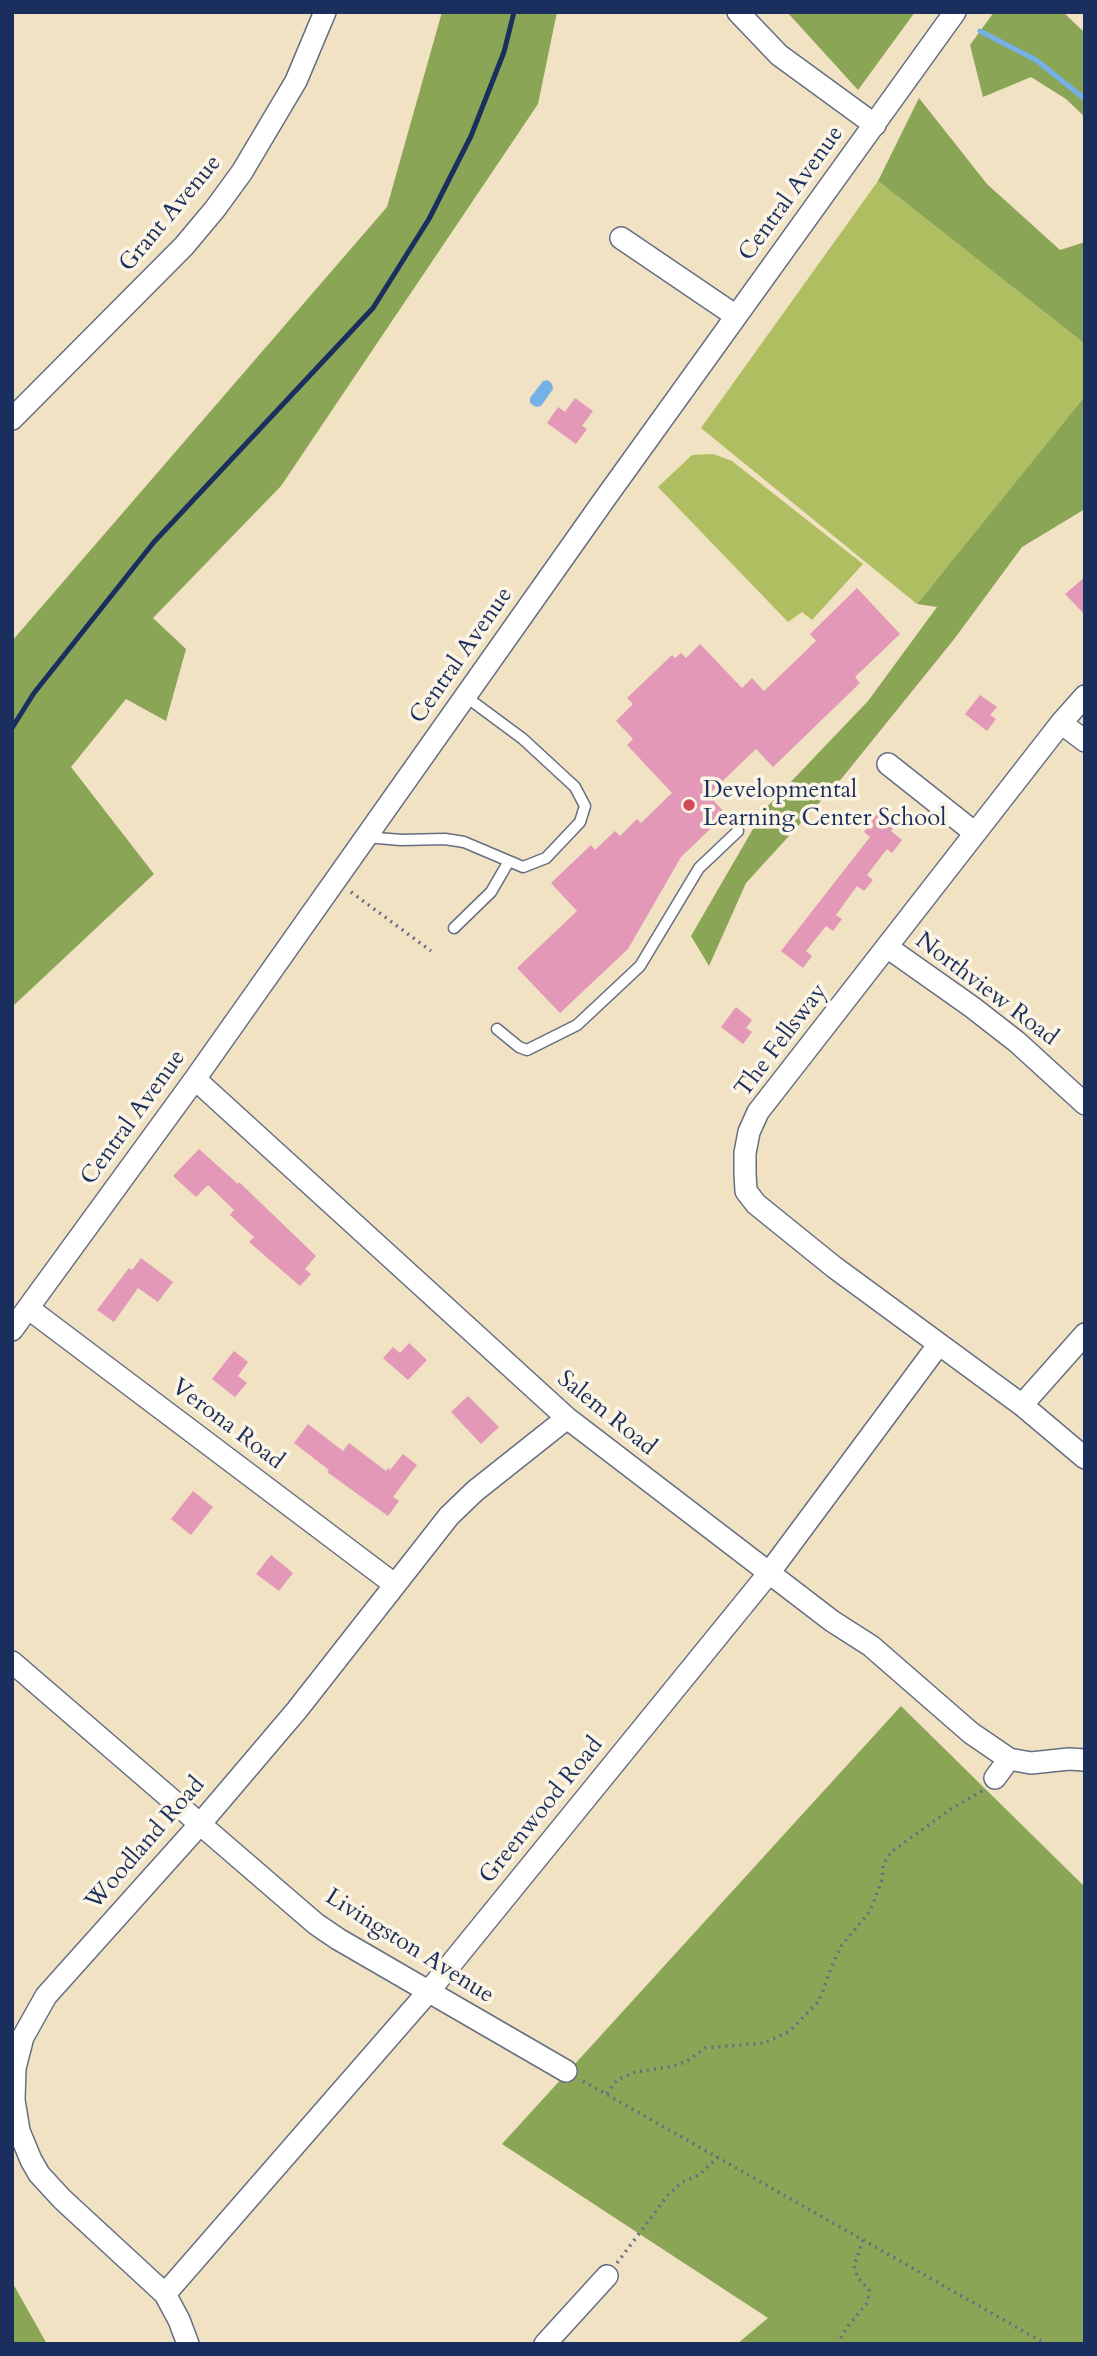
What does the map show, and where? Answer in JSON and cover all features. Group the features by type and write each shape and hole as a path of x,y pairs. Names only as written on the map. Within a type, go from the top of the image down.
{"street":[{"name":"Grant Avenue","path":"12,419 176,255 215,209 242,172 296,81 325,12"},
{"path":"738,12 779,55 875,125"},
{"name":"Central Avenue","path":"12,1330 195,1079 465,696 955,12"},
{"path":"621,239 736,317"},
{"name":"The Fellsway","path":"1085,696 1061,723 758,1112 745,1153 746,1191 756,1204 1021,1405 1085,1458"},
{"path":"1061,723 1085,741"},
{"path":"888,764 975,833"},
{"name":"Northview Road","path":"887,947 1017,1042 1085,1104"},
{"name":"Salem Road","path":"195,1079 567,1418 832,1621 871,1646 971,1733 1009,1759"},
{"name":"Verona Road","path":"28,1308 394,1584"},
{"path":"1021,1405 1085,1334"},
{"name":"Greenwood Road","path":"165,2294 429,1991 769,1573 939,1344"},
{"name":"Woodland Road","path":"188,2344 165,2294 62,2199 30,2160 19,2131 14,2100 14,2084 23,2038 46,1996 201,1823 330,1669 449,1516 475,1491 567,1418"},
{"name":"Livingston Avenue","path":"12,1662 317,1924 338,1939 566,2071"},
{"path":"995,1778 1009,1759 1031,1763 1085,1760"},
{"path":"545,2344 607,2276"}],"lane":[{"path":"366,837 464,842 523,867 546,858 580,822 585,812 579,792 523,739 465,696"},
{"path":"497,1029 527,1050 577,1025 640,966 699,868 738,831"},
{"path":"454,928 491,892 509,862"}],"path":[{"path":"350,890 431,951"},
{"path":"607,2095 617,2080 635,2071 674,2066 687,2061 705,2048 764,2043 790,2031 819,2001 842,1945 868,1913 875,1899 882,1881 883,1865 891,1852 950,1810 982,1793 995,1778"},
{"path":"566,2071 1046,2344"},
{"path":"607,2276 668,2195 682,2182 699,2175 718,2157"},
{"path":"837,2344 868,2302 869,2290 858,2278 854,2266 863,2240"}],"green space":[{"path":"442,12 557,12 538,104 281,486 153,618 186,649 166,721 126,699 71,767 154,874 12,1007 12,641 387,207"},
{"path":"787,12 915,12 858,90"},
{"path":"994,12 1063,12 1085,33 1085,117 1066,99 1031,77 983,97 970,45"},
{"path":"919,98 987,184 1060,250 1085,242 1085,344 878,181"},
{"path":"878,181 1085,344 1085,396 917,604 701,428"},
{"path":"1085,396 1085,509 1022,547 955,638 842,778 746,883 709,966 691,936 764,810 868,701 937,607 917,604"},
{"path":"713,454 732,461 863,564 812,620 802,612 788,622 658,487 692,455"},
{"path":"901,1706 1085,1887 1085,2344 737,2344 768,2318 502,2144"},
{"path":"12,2282 47,2344 12,2344"}],"water":[{"path":"548,380 553,389 541,406 536,407 530,403 530,398 543,381"}],"building":[{"path":"575,398 593,411 582,426 587,429 576,444 547,423 558,407 565,412"},
{"path":"1085,577 1085,615 1065,594"},
{"name":"Developmental Learning Center School","path":"857,588 900,634 855,677 860,683 773,767 756,749 708,795 726,814 681,857 628,949 560,1013 517,968 577,911 551,883 591,845 595,850 615,831 620,836 637,819 641,823 672,793 627,745 633,739 616,721 633,704 627,698 672,655 675,658 681,653 686,658 700,644 742,688 752,678 764,691 816,641 810,634"},
{"path":"980,695 997,707 990,715 996,719 987,731 965,714"},
{"path":"879,811 896,824 891,831 902,840 892,853 887,849 867,875 873,880 864,891 857,886 836,915 842,919 833,931 826,926 806,951 812,956 803,968 781,951 870,837 864,832"},
{"path":"736,1007 752,1020 746,1028 752,1032 743,1044 721,1027"},
{"path":"199,1149 238,1184 239,1182 316,1256 305,1269 311,1274 300,1286 249,1242 254,1237 230,1215 234,1210 208,1185 196,1197 173,1176"},
{"path":"141,1258 173,1282 158,1302 138,1288 114,1322 97,1310 129,1268 132,1270"},
{"path":"409,1343 427,1360 408,1380 383,1358 393,1347 400,1353"},
{"path":"234,1351 248,1362 238,1376 247,1383 235,1397 212,1379"},
{"path":"468,1396 499,1427 481,1444 451,1412"},
{"path":"308,1424 343,1451 349,1443 386,1471 388,1468 390,1470 403,1454 417,1465 393,1497 399,1501 388,1516 327,1472 329,1470 294,1443"},
{"path":"193,1491 213,1507 191,1535 171,1519"},
{"path":"271,1555 293,1573 279,1591 256,1574"}],"waterway":[{"path":"980,31 1036,60 1085,99"}],"railway":[{"path":"12,728 34,693 154,542 373,308 429,219 471,136 504,52 514,12"}],"place":[{"name":"Developmental Learning Center School","path":"689,805"}]}
